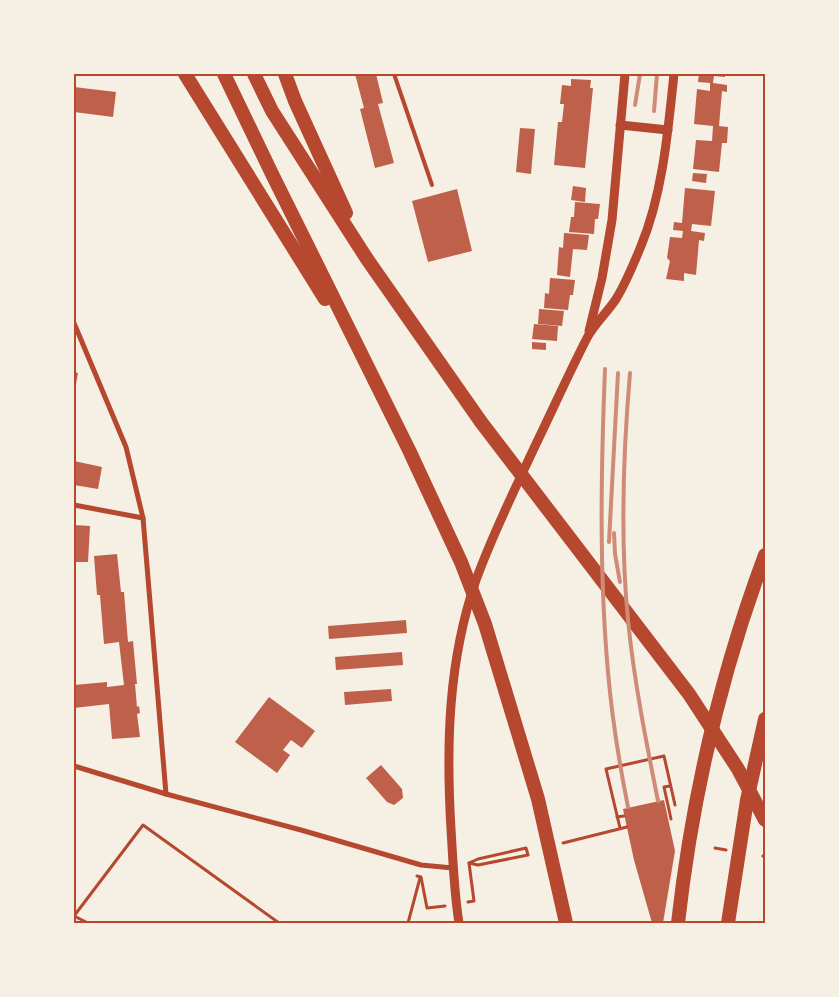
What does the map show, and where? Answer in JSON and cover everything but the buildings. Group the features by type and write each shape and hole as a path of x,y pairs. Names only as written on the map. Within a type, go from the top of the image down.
{"highway":[{"path":"185,74 369,370"},
{"path":"224,74 409,450 461,562 485,624 538,799 566,923"},
{"path":"254,74 272,111 367,259 481,422 689,694 738,769 765,820"},
{"path":"285,74 295,101 367,259"},
{"path":"678,923 683,873 706,750 745,607 765,555"},
{"path":"728,923 747,800 765,719"}],"street":[{"path":"588,336 602,278 612,220 625,74"},
{"path":"460,923 456,904 453,868 448,776 449,714 457,653 464,621 484,557 505,509 588,336 616,298 642,244 658,190 668,130 674,74"},
{"path":"620,124 668,130"},
{"path":"74,324 126,447 143,518 166,794"},
{"path":"74,505 143,518"},
{"path":"74,766 166,794 301,830 421,865 453,868"}],"lane":[{"path":"394,74 432,185"}],"path":[{"path":"620,828 606,769 664,756 675,805"},
{"path":"670,786 664,787 665,802 671,819"},
{"path":"617,817 624,816"},
{"path":"88,923 74,916 143,825 280,923"},
{"path":"563,843 627,827"},
{"path":"526,848 528,851 528,855 478,865 469,863 478,859 526,848"},
{"path":"715,848 726,850"},
{"path":"411,874 421,877 427,908 474,901 469,863"},
{"path":"408,923 417,887"}],"railway":[{"path":"635,105 640,74"},
{"path":"654,111 657,74"},
{"path":"605,369 602,521 603,597 614,723 628,807"},
{"path":"609,542 618,373"},
{"path":"630,373 623,496 628,620 637,688 658,801"},
{"path":"614,533 615,554 620,582"}]}
